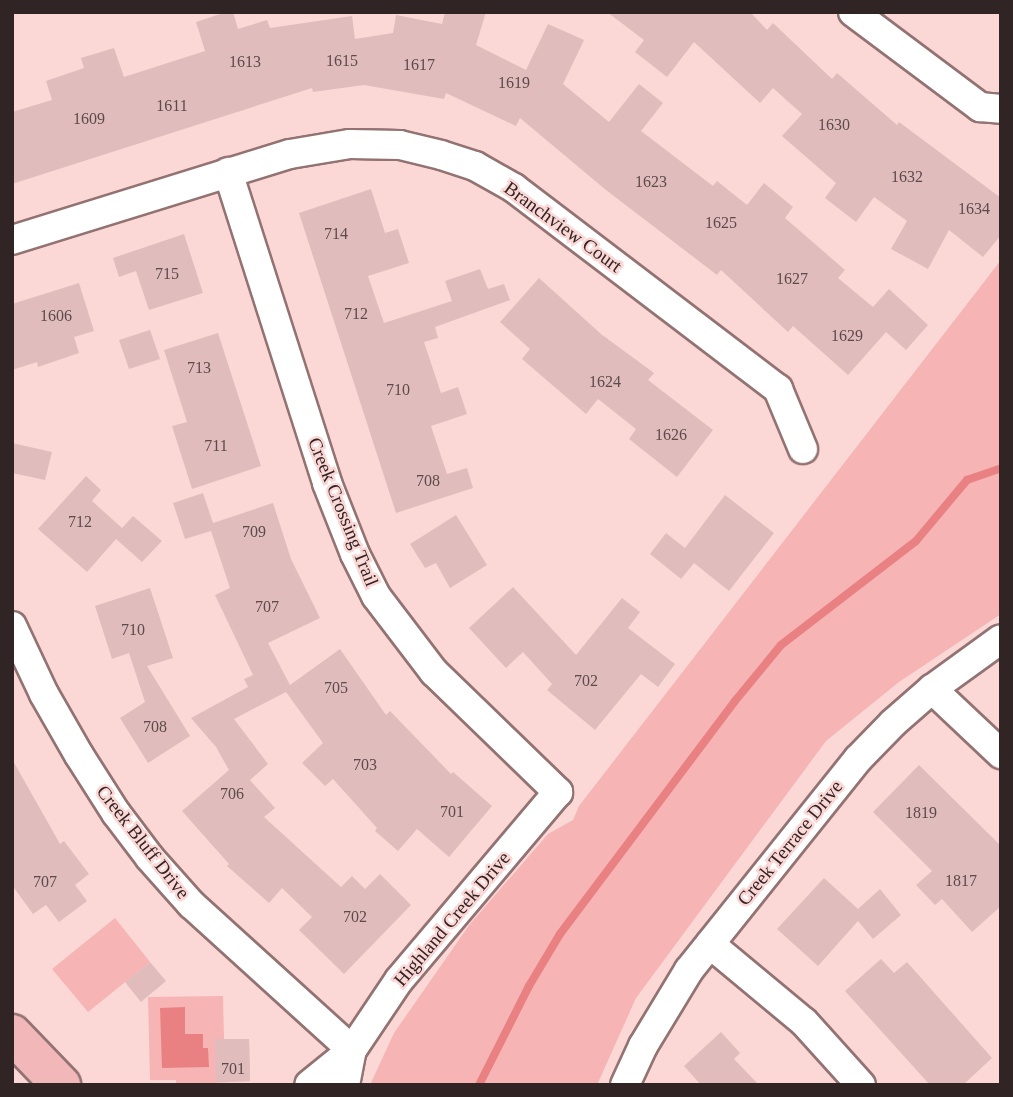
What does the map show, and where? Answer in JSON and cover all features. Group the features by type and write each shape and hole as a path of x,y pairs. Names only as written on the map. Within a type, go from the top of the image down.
{"main road":[{"path":"12,1034 61,1085"}],"street":[{"path":"853,12 980,107 1001,109"},
{"name":"Branchview Court","path":"12,240 290,154 350,144 400,145 475,166 514,188 778,389 803,449"},
{"name":"Creek Crossing Trail","path":"228,172 327,483 355,554 376,596 434,672 558,792"},
{"name":"Creek Bluff Drive","path":"12,626 44,694 79,755 116,814 150,858 191,904 352,1050"},
{"name":"Creek Terrace Drive","path":"625,1085 643,1046 689,970 858,759 893,723 932,689 1001,639"},
{"path":"932,689 1001,754"},
{"name":"Highland Creek Drive","path":"309,1085 352,1050 399,980 558,792"},
{"path":"710,944 804,1022 861,1085"},
{"name":"Highland Creek Drive","path":"345,1085 352,1050"}],"shaded area":[{"path":"1001,260 1001,614 899,682 826,741 636,998 597,1085 370,1085 394,1033 470,924 548,834 573,820 579,806"},
{"path":"115,918 150,962 88,1012 52,969"},
{"path":"223,996 224,1039 249,1039 250,1081 176,1085 176,1080 150,1080 148,997"},
{"path":"185,1007 185,1034 203,1034 203,1048 208,1048 209,1067 162,1068 160,1008"}],"building":[{"path":"233,12 238,29 267,20 270,28 352,16 355,39 393,33 396,15 442,24 445,12 486,12 476,45 526,70 548,24 584,40 563,84 609,122 639,84 663,103 641,131 713,186 717,181 747,205 764,183 793,207 785,218 845,270 838,278 873,307 889,289 928,325 906,350 886,332 848,375 793,326 788,332 721,270 717,275 606,190 520,118 516,126 446,93 444,99 364,85 313,92 312,88 12,184 12,112 52,100 46,81 84,68 81,58 114,48 124,77 205,51 196,22"},
{"path":"607,12 750,12 767,30 773,23 832,79 837,73 897,125 899,122 1001,198 1001,235 983,257 949,230 928,269 891,249 907,221 874,197 856,222 825,198 836,183 782,136 802,114 773,88 760,103 694,42 667,77 635,52 644,40"},
{"path":"371,189 385,233 398,229 409,263 368,276 384,323 452,301 445,281 480,269 488,289 504,284 510,300 435,327 438,338 424,342 441,393 458,387 467,414 431,426 447,474 467,468 473,488 396,513 299,213"},
{"path":"184,234 203,293 149,310 136,271 119,277 113,258"},
{"path":"539,278 601,334 654,373 648,380 713,430 677,477 629,439 636,429 598,399 586,414 522,359 530,349 500,322"},
{"path":"79,283 94,331 74,337 79,353 38,367 37,362 12,370 12,304"},
{"path":"150,330 160,359 129,369 119,340"},
{"path":"218,333 261,466 192,489 172,426 187,422 164,350"},
{"path":"12,443 52,452 45,480 12,473"},
{"path":"86,476 101,490 92,501 122,528 133,516 162,541 142,562 116,539 87,572 38,529"},
{"path":"203,493 213,523 273,503 291,559 320,618 268,643 290,685 340,649 386,715 390,711 451,774 453,772 492,806 449,857 417,829 398,851 375,831 377,828 333,779 325,786 302,763 323,743 286,692 234,719 268,764 250,780 275,808 264,817 341,887 352,876 365,889 380,874 411,905 344,974 299,930 312,917 282,888 269,903 227,866 229,864 182,811 229,770 216,747 191,718 248,687 244,679 253,675 215,595 230,588 211,531 185,539 173,503"},
{"path":"725,495 774,533 729,591 694,563 681,579 650,554 666,533 685,548"},
{"path":"456,515 487,565 450,588 436,563 425,568 410,544"},
{"path":"513,587 576,655 622,598 640,612 628,628 675,664 658,687 641,674 595,730 547,690 552,684 523,652 506,668 469,628"},
{"path":"150,588 173,658 147,666 190,736 148,763 120,718 145,702 129,653 112,659 95,606"},
{"path":"12,759 60,844 64,841 89,874 75,885 87,901 59,922 46,905 33,914 12,885"},
{"path":"919,765 1001,846 1001,906 972,932 942,899 935,905 916,885 932,871 873,812"},
{"path":"824,878 858,909 880,889 901,915 873,939 858,921 818,966 777,929"},
{"path":"881,959 894,973 907,962 992,1058 963,1085 930,1085 845,991"},
{"path":"150,962 166,981 141,1002 125,982"},
{"path":"721,1032 740,1053 734,1059 759,1085 701,1085 684,1066"},
{"path":"215,1039 249,1039 250,1081 216,1082"}],"waterway":[{"path":"479,1085 529,986 560,934 735,701 781,645 916,541 967,480 1001,468"}]}
